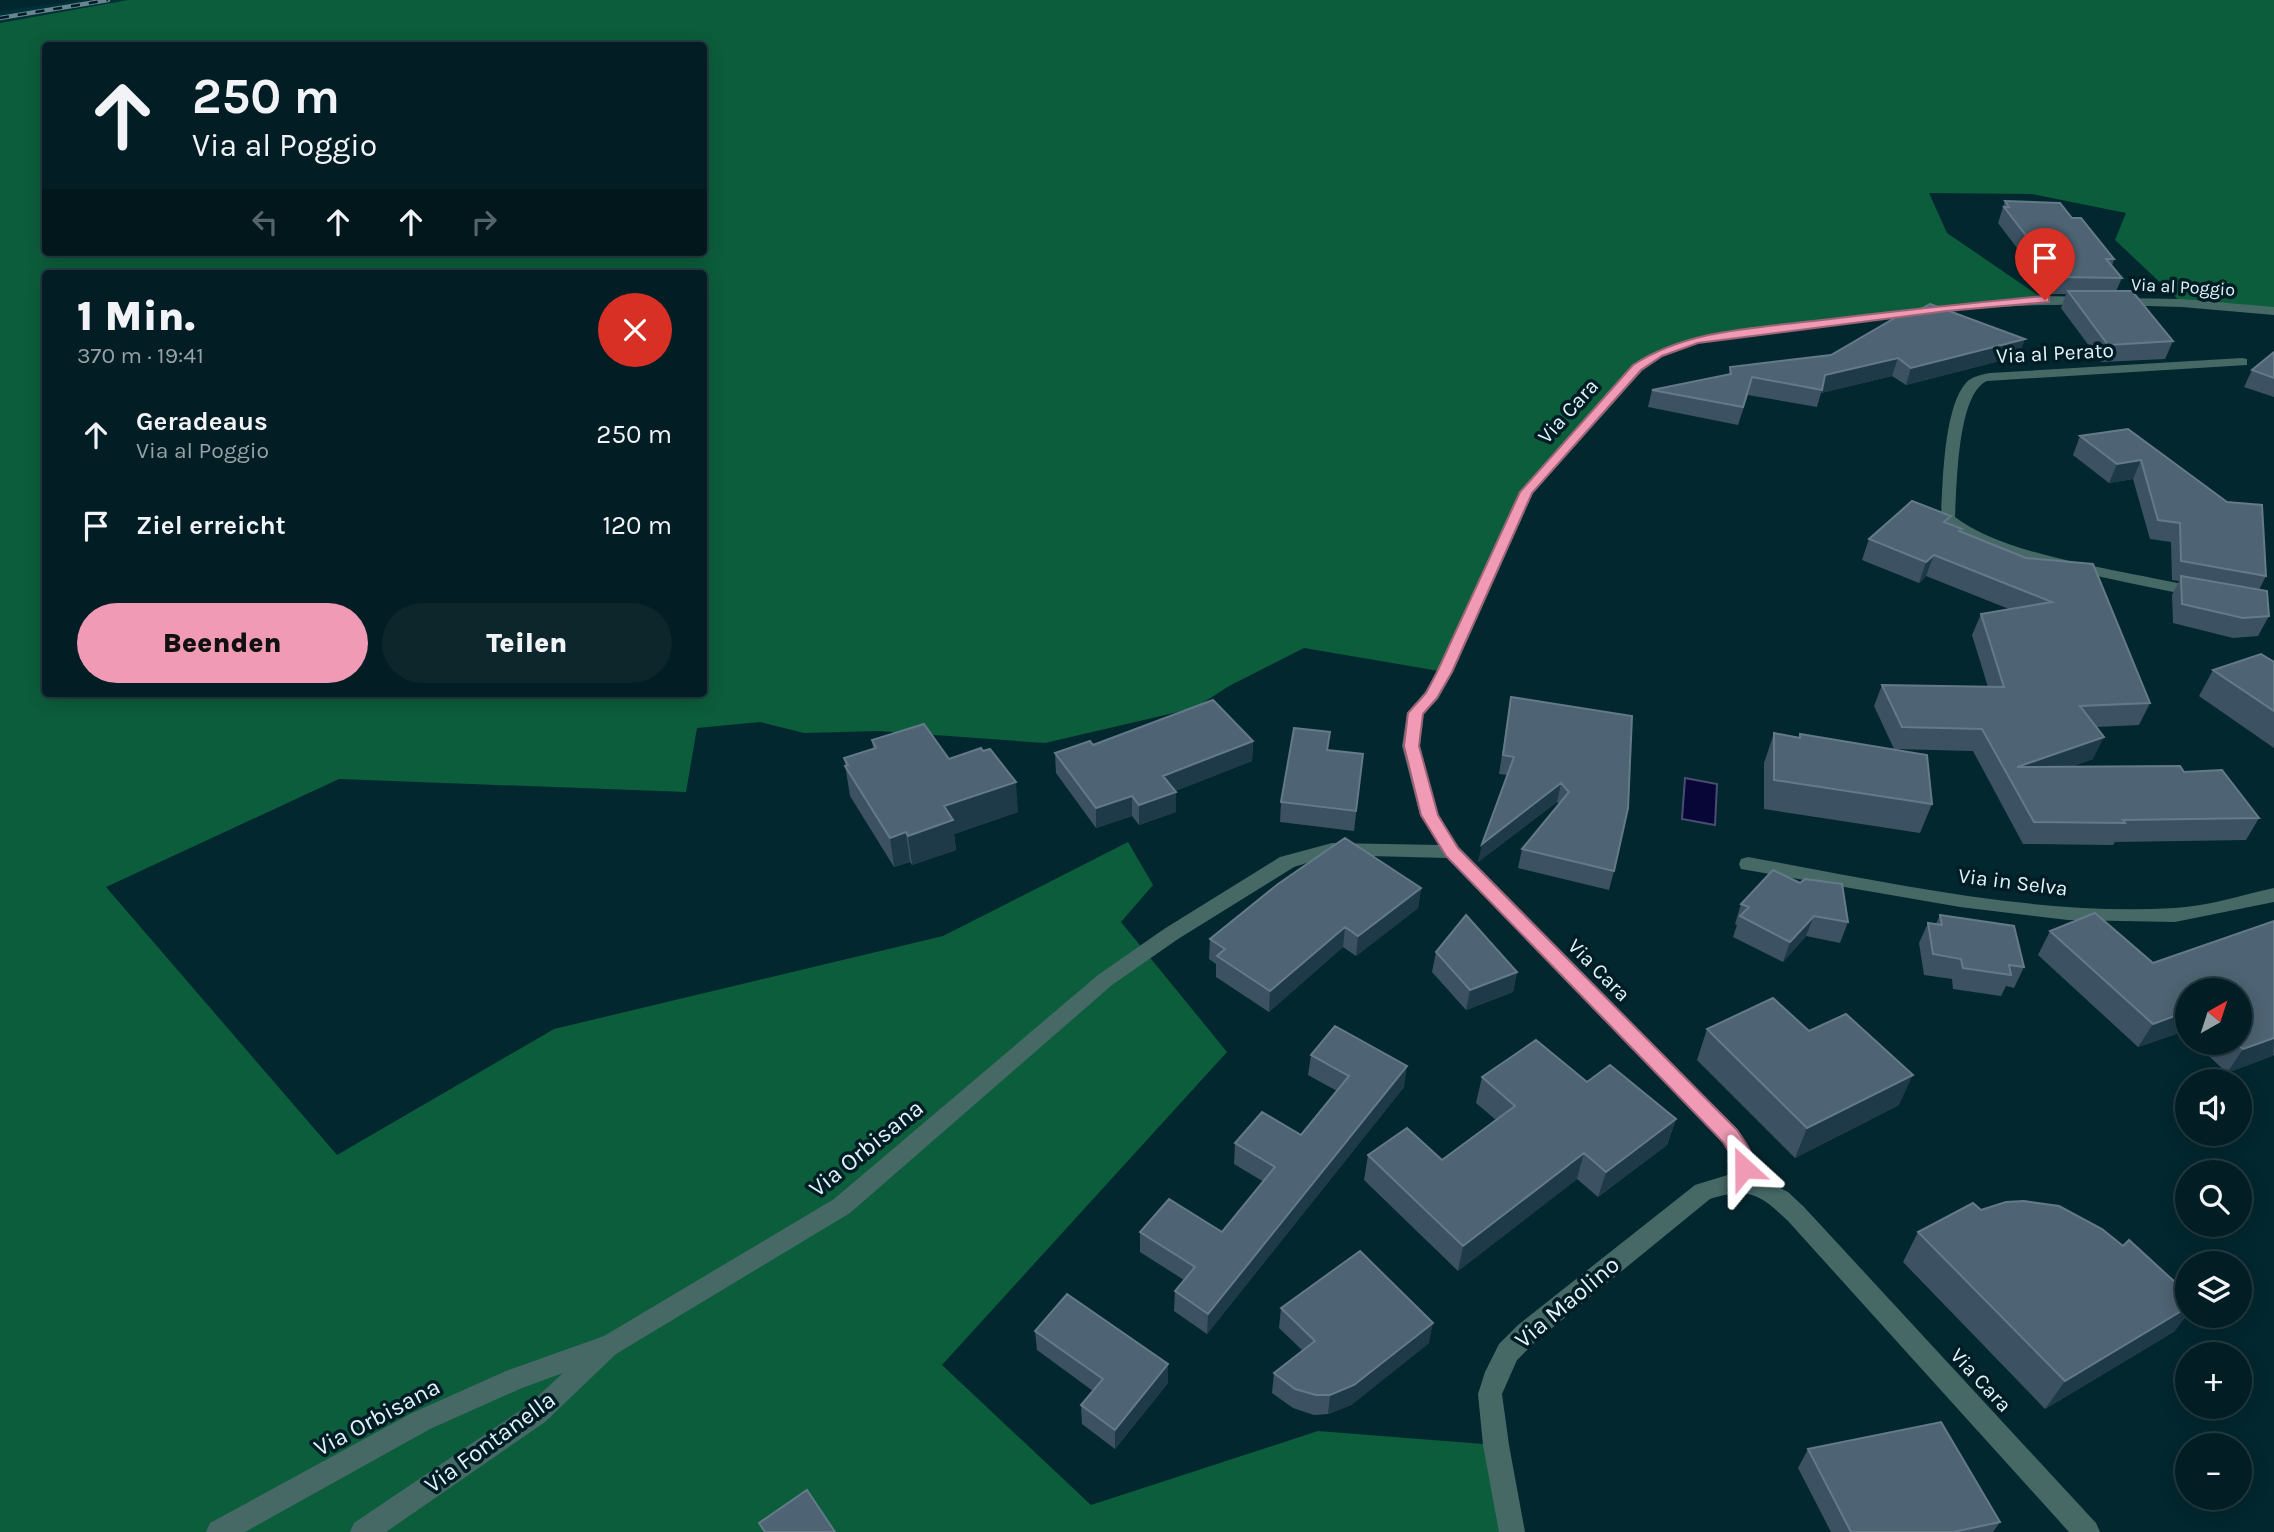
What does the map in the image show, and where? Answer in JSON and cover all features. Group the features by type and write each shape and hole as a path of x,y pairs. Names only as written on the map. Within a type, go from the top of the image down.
{"street":[{"name":"Via al Poggio","path":"1637,368 1658,354 1696,340 1947,308 2045,300 2182,303 2274,311"},
{"name":"Via al Perato","path":"2216,596 2042,556 1956,528 1948,518 1959,412 1969,387 1978,380 1990,377 2242,362"},
{"name":"Via Cara","path":"1637,368 1526,492 1445,672 1432,695 1415,713 1411,746 1429,815 1452,852 1730,1136 1741,1153 1748,1183 1780,1199 1796,1214 2087,1532"},
{"name":"Via Orbisana","path":"219,1532 421,1421 515,1379 612,1344 842,1206 1105,980 1171,934 1287,862 1332,849 1452,852"},
{"name":"Via in Selva","path":"1748,864 1975,901 2081,913 2177,915 2274,895"},
{"name":"Via Maolino","path":"1512,1532 1496,1445 1490,1394 1497,1372 1508,1352 1527,1333 1703,1192 1735,1182 1748,1183"},
{"name":"Via Fontanella","path":"363,1532 536,1414 612,1344"}],"shaded area":[{"path":"83,0 128,0 0,23 0,11"},
{"path":"1685,778 1717,784 1715,825 1682,819"}],"green space":[{"path":"128,0 2274,0 2274,311 2182,303 2115,240 2126,213 2032,194 1929,193 1947,233 2045,300 1947,308 1696,340 1658,354 1526,492 1445,672 1304,648 1229,686 1195,708 1045,743 879,731 804,733 760,722 697,728 686,792 339,779 106,887 337,1155 554,1029 943,936 1128,842 1153,885 1121,922 1227,1052 942,1365 1091,1505 1318,1431 1496,1445 1512,1532 0,1532 0,23"}],"building":[{"path":"2005,201 2060,203 2072,218 2081,218 2114,259 2106,259 2122,278 2058,277 2004,207 2009,207"},
{"path":"2068,291 2132,291 2173,341 2108,345"},
{"path":"1930,304 2025,339 1911,368 1898,358 1825,375 1822,390 1752,377 1743,407 1652,390 1731,374 1730,367 1831,355 1905,312 1912,314"},
{"path":"2274,352 2274,378 2252,370"},
{"path":"2128,429 2227,502 2262,505 2266,576 2181,561 2180,523 2158,520 2141,460 2117,464 2080,436"},
{"path":"1912,501 1951,516 1944,522 1962,529 1959,531 2026,558 2093,564 2150,703 2080,706 2104,737 2017,767 2180,766 2184,772 2222,770 2259,818 2123,820 2125,823 2034,822 1982,729 1902,727 1882,685 2004,687 1981,614 2052,602 1934,555 1926,562 1869,539"},
{"path":"2181,576 2267,591 2269,616 2243,618 2182,604"},
{"path":"2261,654 2274,662 2274,711 2213,670"},
{"path":"1511,697 1632,716 1628,808 1614,871 1522,849 1569,792 1561,783 1482,844 1514,757 1503,755"},
{"path":"1213,700 1253,741 1163,776 1176,792 1139,805 1132,796 1096,808 1055,753 1090,741 1093,745"},
{"path":"924,724 949,759 981,748 983,751 990,749 1016,782 944,806 953,820 908,836 906,832 890,838 845,766 848,765 844,758 876,748 872,740"},
{"path":"1294,728 1330,732 1327,750 1363,754 1356,811 1281,802"},
{"path":"1774,733 1800,738 1800,734 1927,755 1932,804 1774,780"},
{"path":"1345,838 1421,888 1358,936 1345,927 1270,991 1217,956 1225,949 1210,939 1278,884"},
{"path":"1773,870 1800,883 1805,879 1842,884 1848,922 1814,916 1790,942 1740,916 1749,907 1741,904"},
{"path":"2095,913 2153,963 2274,921 2274,1038 2252,1046 2252,978 2175,978 2175,1016 2153,1024 2050,931"},
{"path":"1466,915 1517,972 1470,990 1436,952"},
{"path":"1940,915 2014,926 2024,967 2009,965 2011,975 1963,968 1961,959 1933,954 1928,923 1942,925"},
{"path":"1773,998 1809,1031 1846,1014 1913,1075 1807,1128 1707,1029"},
{"path":"1335,1026 1407,1066 1208,1314 1175,1291 1195,1267 1140,1232 1169,1199 1222,1232 1275,1167 1235,1143 1262,1112 1301,1135 1349,1076 1311,1055"},
{"path":"1536,1040 1587,1082 1610,1065 1676,1119 1606,1172 1584,1153 1463,1246 1368,1155 1407,1128 1442,1160 1515,1106 1482,1077"},
{"path":"2024,1201 2059,1206 2102,1229 2123,1246 2129,1240 2175,1282 2175,1315 2065,1381 1918,1232 1973,1203 1981,1210 2006,1202"},
{"path":"1360,1251 1433,1323 1354,1385 1330,1395 1316,1395 1295,1389 1274,1373 1315,1341 1281,1308"},
{"path":"1067,1294 1168,1364 1115,1430 1081,1405 1103,1379 1035,1331"},
{"path":"1941,1422 2000,1522 1953,1532 1851,1532 1808,1449"},
{"path":"807,1490 835,1532 765,1532 759,1523"}],"railway":[{"path":"0,18 108,0"}],"route":[{"path":"1744,1168 1741,1153 1730,1136 1452,852 1429,815 1421,790 1411,746 1415,713 1432,695 1445,672 1526,492 1637,368 1658,354 1696,340 1753,332 1947,308 2045,300"}]}
